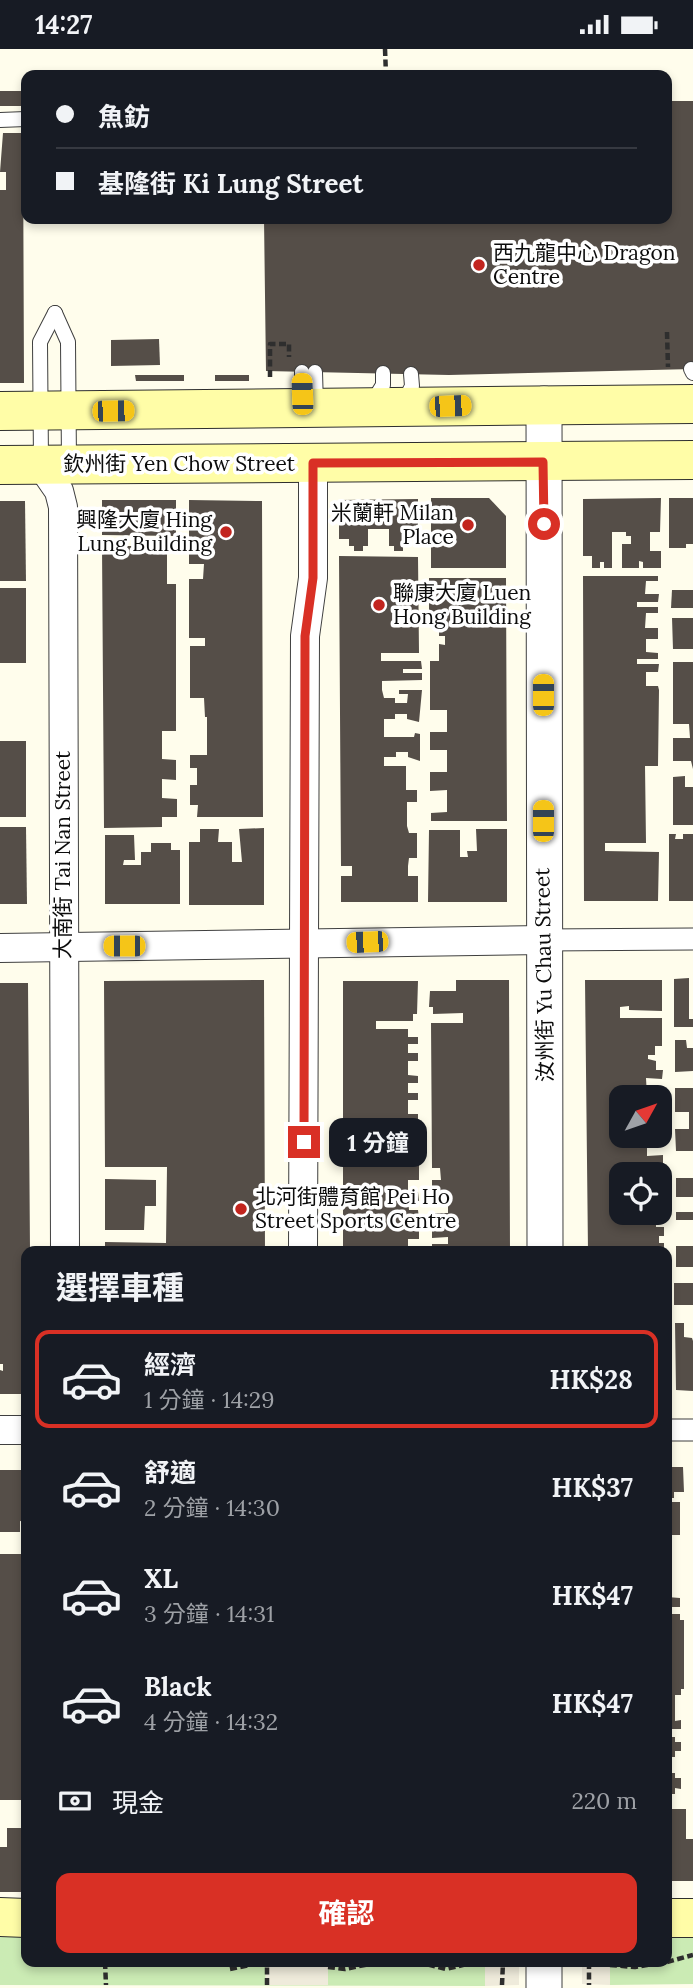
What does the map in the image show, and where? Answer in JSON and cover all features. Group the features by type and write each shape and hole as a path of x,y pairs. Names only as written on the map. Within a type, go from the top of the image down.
{"main road":[{"path":"0,411 54,411 305,387 392,397 544,404 686,381"},
{"name":"欽州街 Yen Chow Street","path":"0,465 693,460"},
{"path":"0,1917 21,1918"},
{"path":"672,1918 693,1918"}],"street":[{"name":"汝州街 Yu Chau Street","path":"544,404 545,1246"},
{"path":"303,1246 305,636 313,578 313,463"},
{"name":"大南街 Tai Nan Street","path":"55,464 62,507 65,1246"},
{"path":"0,948 693,939"},
{"path":"0,1430 21,1430"},
{"path":"672,1430 693,1430"},
{"path":"544,1967 544,1988"}],"lane":[{"path":"0,120 21,119"},
{"path":"55,464 54,411 40,342 55,313 68,342 54,411 55,464"},
{"path":"383,373 383,385 377,398 392,397"}],"path":[{"path":"385,49 386,70"},
{"path":"667,333 686,381"},
{"path":"270,369 270,344 289,344 305,387"},
{"path":"672,1961 693,1955"},
{"path":"105,1967 106,1985"},
{"path":"230,1969 240,1967"},
{"path":"266,1967 267,1985"},
{"path":"328,1967 355,1967"},
{"path":"502,1985 503,1967"},
{"path":"589,1967 589,1985"}],"green space":[{"path":"693,1933 693,1984 610,1985 610,1967 672,1967 672,1934"},
{"path":"0,1936 21,1936 21,1967 485,1967 485,1986 0,1985"}],"shaded area":[{"path":"266,1967 328,1967 328,1985 265,1985"},
{"path":"485,1967 519,1967 519,1985 485,1986"},
{"path":"582,1967 610,1967 610,1985 582,1984"}],"building":[{"path":"0,91 21,91 21,106 0,106"},
{"name":"西九龍中心 Dragon Centre","path":"672,101 693,101 693,369 449,375 266,371 264,224 672,224"},
{"path":"3,133 21,133 24,383 0,383 0,190 6,190 6,172 0,172"},
{"path":"159,339 160,365 111,366 111,340"},
{"path":"135,375 184,375 184,381 136,381"},
{"path":"215,375 249,375 249,381 215,381"},
{"name":"米蘭軒 Milan Place","path":"431,498 489,498 506,516 506,568 431,568"},
{"path":"661,498 660,532 650,532 650,551 661,551 661,568 643,568 643,562 639,561 639,568 622,568 622,544 631,544 631,536 626,536 626,532 612,532 612,568 604,568 604,562 600,562 600,568 592,568 592,556 583,556 583,499"},
{"path":"669,498 693,498 693,544 686,544 686,548 669,548"},
{"path":"418,499 418,529 408,529 408,546 403,546 403,551 394,551 394,546 389,546 389,529 368,529 368,546 363,546 363,551 354,551 354,546 349,546 349,539 339,539 339,500"},
{"path":"102,500 176,500 176,536 102,535"},
{"path":"189,500 262,501 263,817 197,817 198,805 190,805 190,785 197,785 197,768 190,768 190,755 207,755 207,717 204,698 190,698 190,646 205,646 205,638 189,638 189,579 203,579 204,564 189,564"},
{"path":"0,501 25,501 26,581 0,581"},
{"path":"102,546 167,546 167,584 176,584 176,731 162,731 162,759 176,760 176,780 162,779 162,798 177,799 177,817 162,817 162,827 104,828"},
{"path":"339,556 418,557 419,653 381,653 381,661 421,661 422,669 403,669 403,673 422,673 422,680 382,681 384,698 395,698 395,703 407,703 408,694 399,694 399,690 422,690 419,722 407,719 407,714 395,714 395,719 384,719 384,737 414,737 415,733 420,734 420,761 408,757 408,752 396,752 396,757 384,757 384,766 406,766 406,790 417,790 417,802 407,802 407,826 409,833 417,833 417,858 409,858 408,876 418,876 418,902 341,902 341,876 352,876 352,866 341,866"},
{"path":"583,576 658,576 658,581 646,581 645,594 659,594 658,602 637,602 637,607 658,607 658,613 646,613 645,628 658,628 658,639 646,639 646,652 658,653 658,659 637,659 637,664 659,664 658,672 646,672 646,686 658,686 659,690 658,766 645,766 646,843 605,843 605,851 659,852 658,901 584,901"},
{"path":"429,578 506,578 507,821 431,821 431,813 447,812 447,790 430,791 430,772 447,772 447,750 430,750 430,732 447,732 447,710 430,710 430,661 439,661 439,644 445,645 445,636 439,636 439,620 429,620"},
{"path":"0,588 26,588 26,663 0,663"},
{"path":"672,590 693,590 693,608 671,608"},
{"path":"672,618 693,618 693,649 673,649"},
{"path":"673,662 693,662 693,769 691,761 673,761 673,738 690,738 689,724 673,724"},
{"path":"0,741 26,741 26,817 0,817"},
{"path":"685,776 685,787 693,787 693,825 673,825 673,777"},
{"path":"0,827 26,827 27,904 0,904"},
{"path":"264,828 264,905 189,905 189,842 200,842 200,829 219,829 218,842 232,842 232,862 242,862 239,829"},
{"path":"476,829 507,829 507,902 428,902 429,830 460,830 460,857 468,857 467,851 477,851"},
{"path":"669,834 676,834 675,839 683,839 683,834 693,834 693,901 669,901"},
{"path":"105,835 134,835 135,860 124,860 123,865 141,865 141,852 151,852 151,843 171,843 171,850 180,850 180,904 105,904"},
{"path":"689,978 689,1019 693,1019 693,1027 674,1027 674,979"},
{"path":"264,980 265,1246 105,1246 105,1242 166,1243 167,1167 105,1167 104,981"},
{"path":"456,980 509,980 510,1246 432,1246 448,1244 448,1237 432,1238 432,1213 448,1213 448,1206 432,1206 432,1180 441,1180 440,1168 432,1168 431,1023 463,1023 463,1013 433,1014 433,1007 429,1007 430,991 456,991"},
{"path":"585,980 662,980 662,1011 629,1010 629,1006 620,1007 620,1018 662,1018 662,1046 655,1046 655,1055 648,1055 648,1059 656,1061 656,1070 663,1070 662,1079 646,1078 646,1085 609,1085 609,1148 647,1148 647,1156 663,1155 663,1162 609,1162 609,1225 664,1227 664,1236 659,1236 659,1243 664,1243 664,1246 588,1246"},
{"path":"343,981 418,981 417,1014 413,1014 413,1021 376,1021 376,1029 408,1029 408,1037 418,1037 418,1044 408,1044 408,1053 418,1053 418,1061 408,1061 408,1075 418,1076 418,1083 408,1083 408,1093 418,1093 418,1100 408,1100 408,1114 418,1114 418,1123 408,1122 408,1131 419,1131 418,1139 408,1139 408,1152 419,1152 419,1180 408,1180 408,1192 418,1192 419,1201 408,1201 409,1210 418,1210 419,1219 409,1219 408,1231 419,1231 419,1239 408,1239 408,1246 343,1246"},
{"path":"0,983 28,983 30,1246 21,1246 21,1394 0,1394 0,1370 3,1371 3,1364 0,1364"},
{"path":"675,1040 686,1040 687,1048 693,1048 693,1071 675,1072"},
{"path":"675,1088 693,1088 693,1151 676,1151 675,1129 689,1129 689,1112 675,1112"},
{"path":"676,1178 693,1178 693,1197 676,1197"},
{"path":"105,1179 156,1180 156,1206 145,1206 144,1230 105,1230"},
{"path":"676,1212 693,1212 693,1220 676,1220"},
{"path":"676,1246 693,1246 693,1267 676,1267"},
{"path":"674,1283 693,1283 693,1305 674,1305"},
{"path":"675,1323 684,1323 684,1337 692,1338 693,1341 693,1391 676,1390"},
{"path":"672,1467 683,1467 684,1492 674,1492 674,1498"},
{"path":"0,1470 21,1470 20,1532 0,1532"},
{"path":"672,1502 680,1502 680,1535 672,1535"},
{"path":"0,1554 21,1554 21,1800 0,1800"},
{"path":"672,1597 680,1598 680,1607 672,1607"},
{"path":"672,1614 680,1614 680,1620 684,1620 684,1689 681,1689 681,1695 675,1695 675,1721 681,1720 681,1729 672,1729"},
{"path":"672,1737 675,1737 675,1742 681,1742 681,1751 675,1751 675,1757 672,1757"},
{"path":"672,1773 675,1773 675,1778 681,1778 681,1789 675,1788 675,1794 672,1794"},
{"path":"672,1809 686,1809 686,1839 693,1839 693,1881 672,1881"},
{"path":"7,1828 21,1828 21,1892 0,1892 0,1847 7,1847"}],"place":[{"name":"西九龍中心 Dragon Centre","path":"479,265"},
{"name":"米蘭軒 Milan Place","path":"468,525"},
{"name":"興隆大廈 Hing Lung Building","path":"226,532"},
{"name":"聯康大廈 Luen Hong Building","path":"379,605"},
{"name":"北河街體育館 Pei Ho Street Sports Centre","path":"241,1209"}],"route":[{"path":"304,1142 305,636 313,578 313,463 543,462 544,524"}]}
